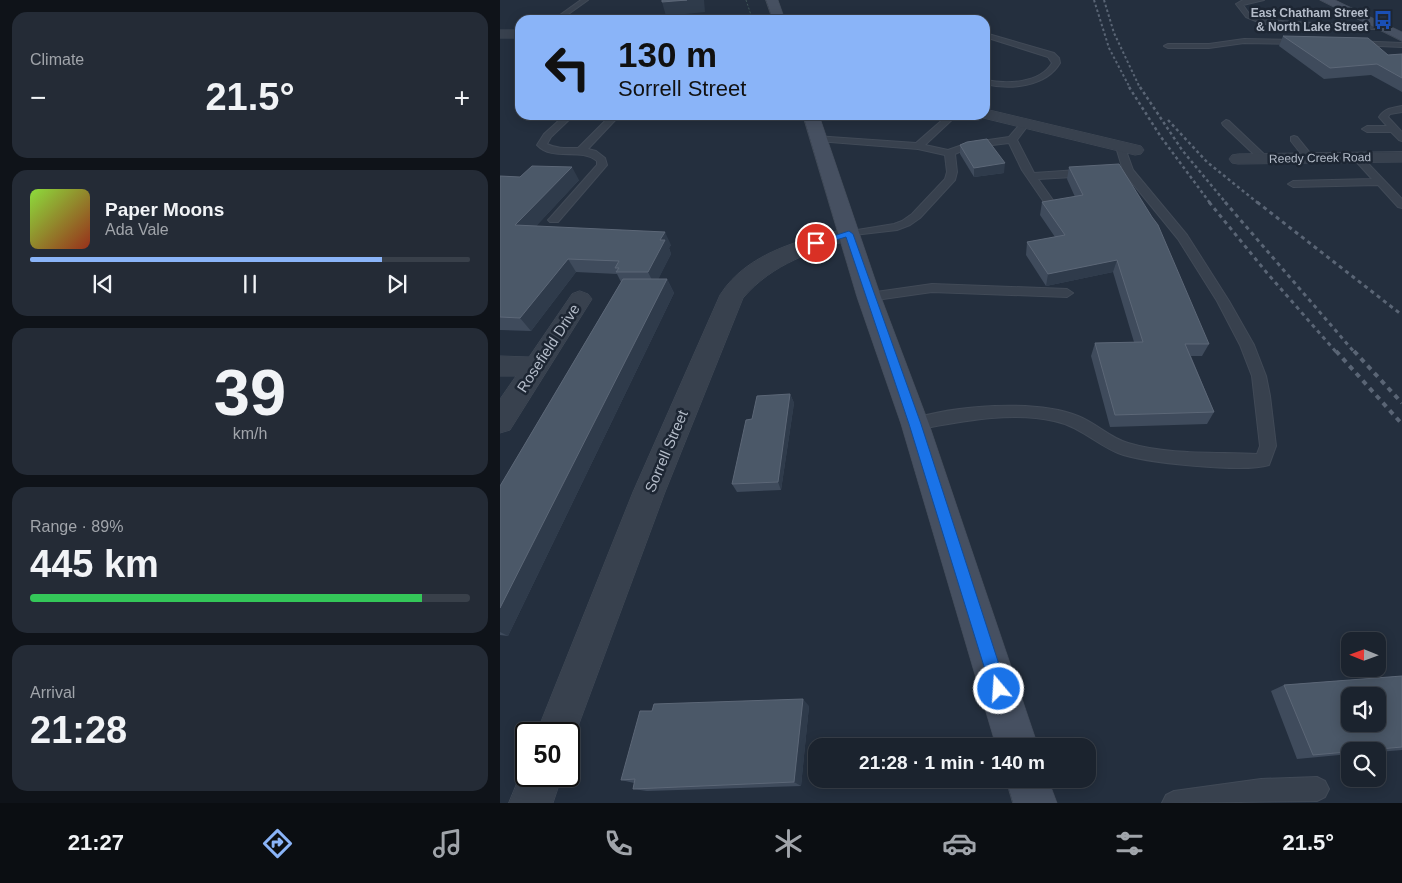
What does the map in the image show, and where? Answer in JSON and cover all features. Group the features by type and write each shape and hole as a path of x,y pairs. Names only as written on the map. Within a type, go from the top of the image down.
{"main road":[{"path":"772,0 777,15"},
{"path":"1326,0 1402,37"},
{"path":"814,122 869,297 915,424 1014,738"},
{"path":"1030,788 1035,803"}],"street":[{"path":"500,34 515,34"},
{"path":"990,115 1128,148"},
{"name":"Reedy Creek Road","path":"1238,159 1402,156"},
{"name":"Sorrell Street","path":"561,722 649,492 732,295 750,275 782,255 849,234"},
{"name":"Rosefield Drive","path":"500,422 580,299"},
{"path":"500,366 535,367"},
{"path":"532,803 537,787"}],"lane":[{"path":"563,15 585,0"},
{"path":"1261,0 1239,4 1248,16 1263,22 1344,27 1382,27"},
{"path":"990,37 1051,55 1055,58 1056,64 1049,72 1019,84 998,85 990,83"},
{"path":"1168,46 1203,46 1244,41 1308,42"},
{"path":"1346,43 1402,46"},
{"path":"1402,109 1390,111 1383,115 1384,120 1402,138"},
{"path":"554,220 602,165 602,160 597,154 555,150 544,147 542,144 547,136 565,120"},
{"path":"581,151 611,120"},
{"path":"918,146 947,120"},
{"path":"814,122 950,153"},
{"path":"1226,122 1264,159"},
{"path":"849,234 897,227 916,216 950,180 952,174 950,153 952,149 961,146 1012,140 1025,124"},
{"path":"1367,130 1393,129"},
{"path":"1294,139 1309,158"},
{"path":"1012,140 1050,203"},
{"path":"915,424 982,413 1045,414 1075,421 1114,445 1134,452 1263,460 1268,446 1263,396 1259,376 1247,345 1184,237 1128,171 1128,148"},
{"path":"1357,157 1402,205"},
{"path":"1032,176 1117,170 1128,171"},
{"path":"1293,184 1380,182"},
{"path":"869,297 939,288 1067,293"},
{"path":"1174,803 1261,792 1317,789"}],"path":[{"path":"746,0 751,15"}],"building":[{"path":"662,0 687,0 662,2"},
{"path":"1283,36 1368,38 1388,55 1402,54 1402,78 1377,64 1330,68"},
{"path":"987,139 1005,163 974,168 960,145"},
{"path":"1119,164 1158,225 1209,344 1185,344 1214,412 1115,415 1095,343 1143,342 1117,260 1048,274 1027,242 1065,235 1042,202 1083,195 1069,167"},
{"path":"532,166 572,167 515,225 665,232 660,240 665,240 648,272 616,272 619,268 615,268 619,261 568,259 520,318 500,317 500,176 520,177"},
{"path":"623,279 667,279 500,608 500,486"},
{"path":"790,394 778,482 732,484 746,420 752,419 757,396"},
{"path":"1402,676 1402,747 1386,748 1386,742 1341,742 1341,752 1313,755 1284,685"},
{"path":"803,699 794,782 633,789 635,779 621,780 640,711 652,711 654,704"}],"railway":[{"path":"1094,0 1109,48 1130,88"},
{"path":"1104,0 1114,33 1140,88"},
{"path":"1129,87 1161,137 1210,203"},
{"path":"1140,87 1182,150 1226,203"},
{"path":"1168,120 1207,162 1258,203"},
{"path":"1209,202 1267,273 1337,353"},
{"path":"1225,202 1355,353"},
{"path":"1257,202 1402,315"},
{"path":"1336,351 1402,424"},
{"path":"1354,351 1402,403"}],"place":[{"name":"East Chatham Street & North Lake Street","path":"1383,20"}],"route":[{"path":"816,243 849,234 869,297 915,424 999,689"}]}
